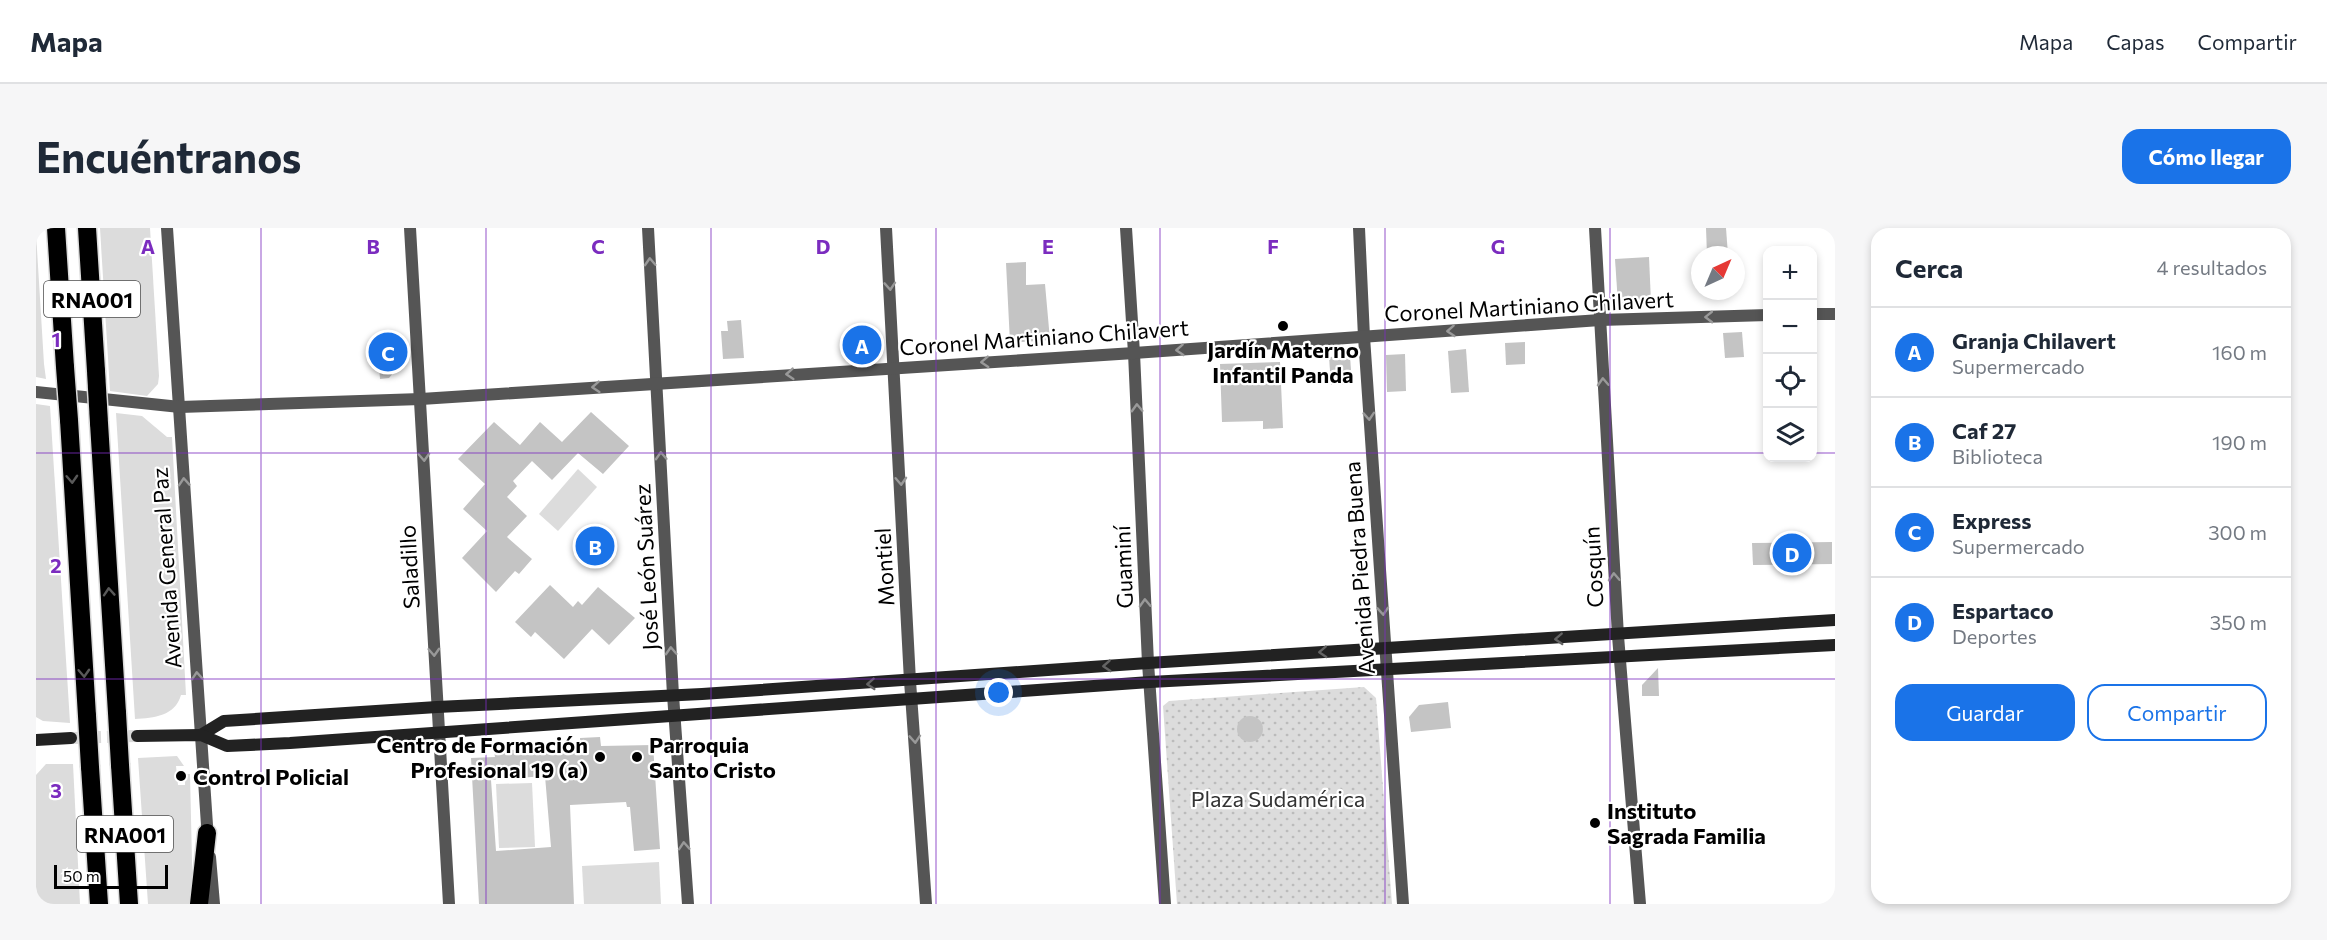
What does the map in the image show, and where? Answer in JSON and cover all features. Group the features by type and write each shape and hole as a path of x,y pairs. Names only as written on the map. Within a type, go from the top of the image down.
{"highway":[{"name":"RNA001","path":"56,228 99,904"},
{"name":"RNA001","path":"87,228 129,904"},
{"path":"199,904 207,832"}],"main road":[{"path":"201,735 224,721 910,681 1148,663 1618,636 1835,620"},
{"path":"137,736 201,735 226,746 1150,682 1835,645"},
{"path":"36,740 71,738"}],"street":[{"name":"Avenida General Paz","path":"167,228 207,832 214,904"},
{"name":"Saladillo","path":"410,228 449,904"},
{"name":"José León Suárez","path":"648,228 673,695 688,904"},
{"name":"Montiel","path":"886,228 910,681 926,904"},
{"name":"Guaminí","path":"1126,228 1148,663 1166,904"},
{"name":"Avenida Piedra Buena","path":"1359,228 1364,337 1403,904"},
{"name":"Cosquín","path":"1595,228 1618,636 1640,904"},
{"path":"1817,314 1835,314"},
{"name":"Coronel Martiniano Chilavert","path":"36,392 180,407 421,399 1134,353 1599,320 1763,315"}],"green space":[{"path":"100,228 150,228 159,376 158,384 147,396 110,391"},
{"path":"36,233 44,364 46,379 36,377"},
{"path":"36,404 50,406 70,723 43,721 36,717"},
{"path":"116,413 142,416 167,437 172,437 186,695 181,695 169,712 142,719 135,719"},
{"path":"578,469 597,487 558,531 539,514"},
{"name":"Plaza Sudamérica","path":"1364,687 1376,698 1392,904 1177,904 1163,706 1169,701"},
{"path":"177,756 184,766 176,766 178,785 185,785 185,774 190,774 193,904 148,904 138,758"},
{"path":"46,764 73,764 80,904 39,904 36,888 36,775"},
{"path":"532,783 535,847 499,848 496,784"},
{"path":"659,862 661,904 584,904 582,866"}],"building":[{"path":"1706,228 1726,228 1727,246 1707,246"},
{"path":"1649,257 1651,302 1618,304 1615,259"},
{"path":"1026,262 1026,285 1045,284 1050,340 1010,343 1006,263"},
{"path":"741,320 744,358 723,359 721,331 728,331 727,321"},
{"path":"880,332 866,349 856,350 854,334"},
{"path":"1742,332 1744,357 1725,358 1723,333"},
{"path":"397,337 399,366 389,378 380,379 377,338"},
{"path":"1525,342 1525,364 1506,365 1505,343"},
{"path":"1466,349 1469,392 1451,393 1448,351"},
{"path":"1405,354 1406,391 1387,392 1386,355"},
{"path":"1350,356 1352,384 1331,385 1329,357"},
{"path":"1280,362 1283,428 1263,429 1263,421 1222,422 1220,364"},
{"path":"591,412 629,446 603,474 578,453 552,480 532,461 513,481 517,486 507,497 527,516 507,537 532,559 519,574 515,571 496,592 462,558 487,531 463,509 485,484 458,459 494,422 520,445 540,422 562,442"},
{"path":"1832,542 1832,564 1753,565 1752,543"},
{"path":"550,585 573,607 578,601 582,605 598,587 635,618 609,645 592,629 564,659 535,632 531,637 515,622"},
{"path":"1658,668 1659,696 1642,696 1642,685"},
{"path":"1448,702 1451,728 1411,732 1409,717 1419,705"},
{"path":"1250,716 1259,720 1263,729 1259,738 1250,742 1241,738 1237,729 1241,720"},
{"path":"600,737 601,746 653,745 660,849 634,851 630,807 627,807 626,802 570,805 574,904 479,904 471,758 495,757 494,751 542,748 543,753 581,753 580,738","holes":["545,776 551,847 496,851 491,780"]}],"tunnel":[{"path":"71,738 137,736"}],"place":[{"name":"Jardín Materno Infantil Panda","path":"1283,326"},
{"name":"Granja Chilavert","path":"862,345"},
{"name":"Express","path":"388,352"},
{"name":"Caf 27","path":"595,546"},
{"name":"Espartaco","path":"1792,553"},
{"name":"Centro de Formación Profesional 19 (a)","path":"600,757"},
{"name":"Parroquia Santo Cristo","path":"637,757"},
{"name":"Control Policial","path":"181,776"},
{"name":"Instituto Sagrada Familia","path":"1595,823"}]}
